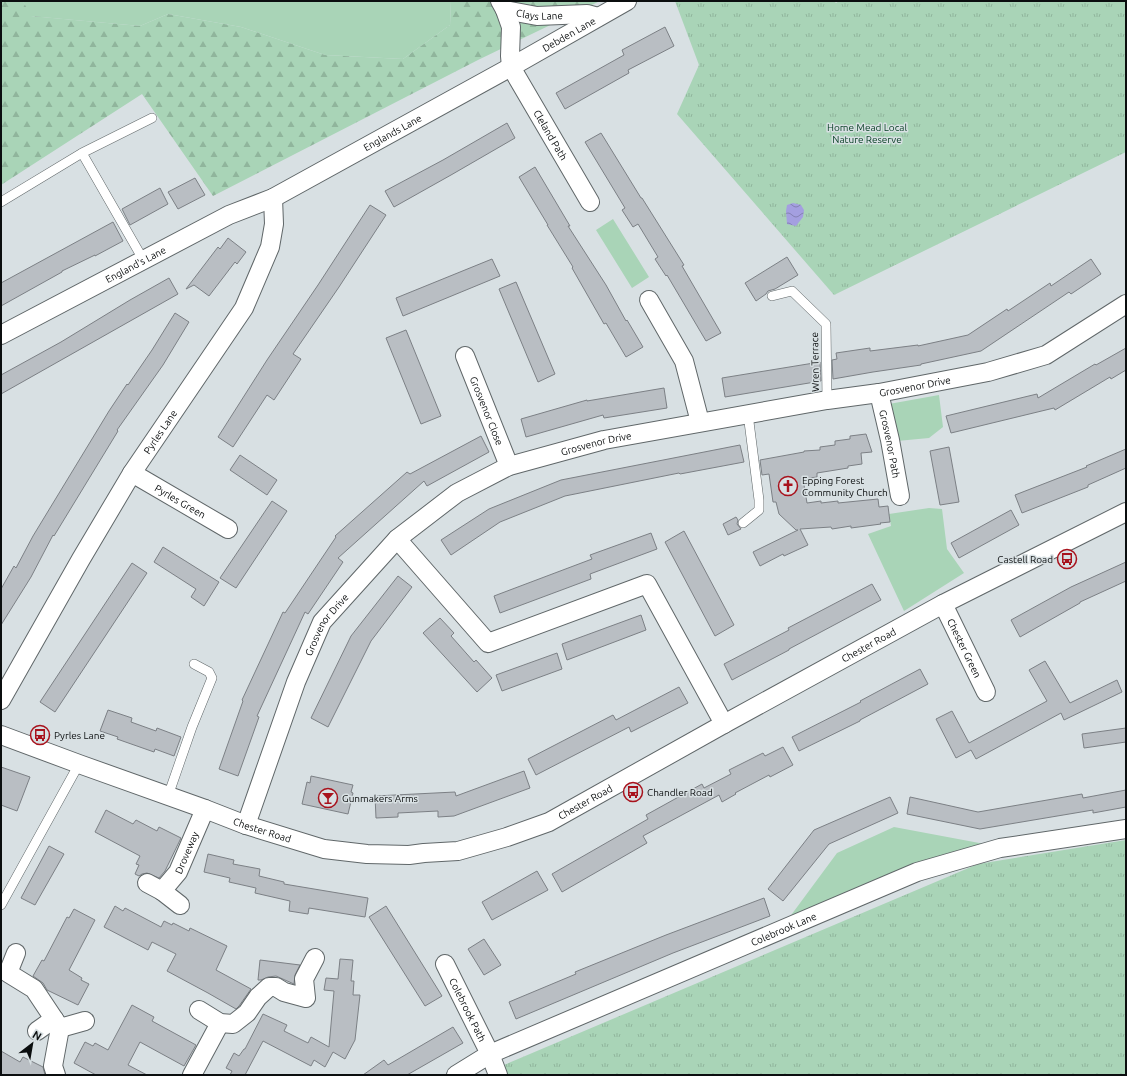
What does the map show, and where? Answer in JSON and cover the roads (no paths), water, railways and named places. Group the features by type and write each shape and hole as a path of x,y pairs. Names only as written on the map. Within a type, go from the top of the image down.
{"street":[{"name":"Debden Lane","path":"511,68 627,1"},
{"name":"Clays Lane","path":"502,6 537,16 587,14 598,17"},
{"name":"Clays Lane","path":"502,6 511,27 511,68"},
{"name":"Englands Lane","path":"273,198 511,68"},
{"name":"Cleland Path","path":"511,68 590,202"},
{"name":"England's Lane","path":"1,335 229,215 273,198"},
{"name":"Pyrles Lane","path":"1,700 132,473 244,308 270,247 274,224 273,198"},
{"path":"649,300 684,361 700,422"},
{"name":"Grosvenor Drive","path":"246,825 296,682 322,622 397,539 457,493 509,466 604,440 988,372 1046,355 1126,304"},
{"name":"Grosvenor Close","path":"465,356 509,466"},
{"name":"Grosvenor Path","path":"879,392 890,440 900,496"},
{"name":"Pyrles Green","path":"132,473 228,529"},
{"name":"Chester Road","path":"1,735 246,825 324,849 367,854 409,855 458,851 507,837 549,822 943,604 1126,512"},
{"path":"397,539 488,643 648,584 724,724"},
{"name":"Chester Green","path":"943,604 986,692"},
{"name":"Droveway","path":"180,905 154,887 178,872 205,809"},
{"name":"Colebrook Lane","path":"456,1075 490,1054 917,872 1000,848 1126,829"},
{"path":"16,953 8,973 34,989 57,1023 53,1066 56,1075"},
{"path":"199,1010 220,1024 233,1024 247,1013 258,997 269,986 276,987 284,992 306,998 304,979 315,958"},
{"name":"Colebrook Path","path":"445,964 490,1054 498,1075"},
{"path":"37,1031 57,1023 84,1021"},
{"path":"192,1075 220,1024"}],"lane":[{"path":"1,202 82,153 152,118"},
{"path":"82,153 144,261"},
{"name":"Wren Terrace","path":"772,296 792,291 826,324 827,400"},
{"path":"742,523 754,516 759,510 748,414"},
{"path":"168,796 192,727 212,678 209,672 194,664"},
{"path":"1,905 79,764"}],"water":[{"path":"793,203 801,205 804,210 803,217 796,226 787,224 787,205"}],"place":[{"name":"Epping Forest Community Church","path":"788,486"},
{"name":"Castell Road","path":"1067,559"},
{"name":"Pyrles Lane","path":"40,735"},
{"name":"Chandler Road","path":"633,792"},
{"name":"Gunmakers Arms","path":"328,798"}],"park label":[{"name":"Home Mead Local Nature Reserve","path":"867,132"}]}
